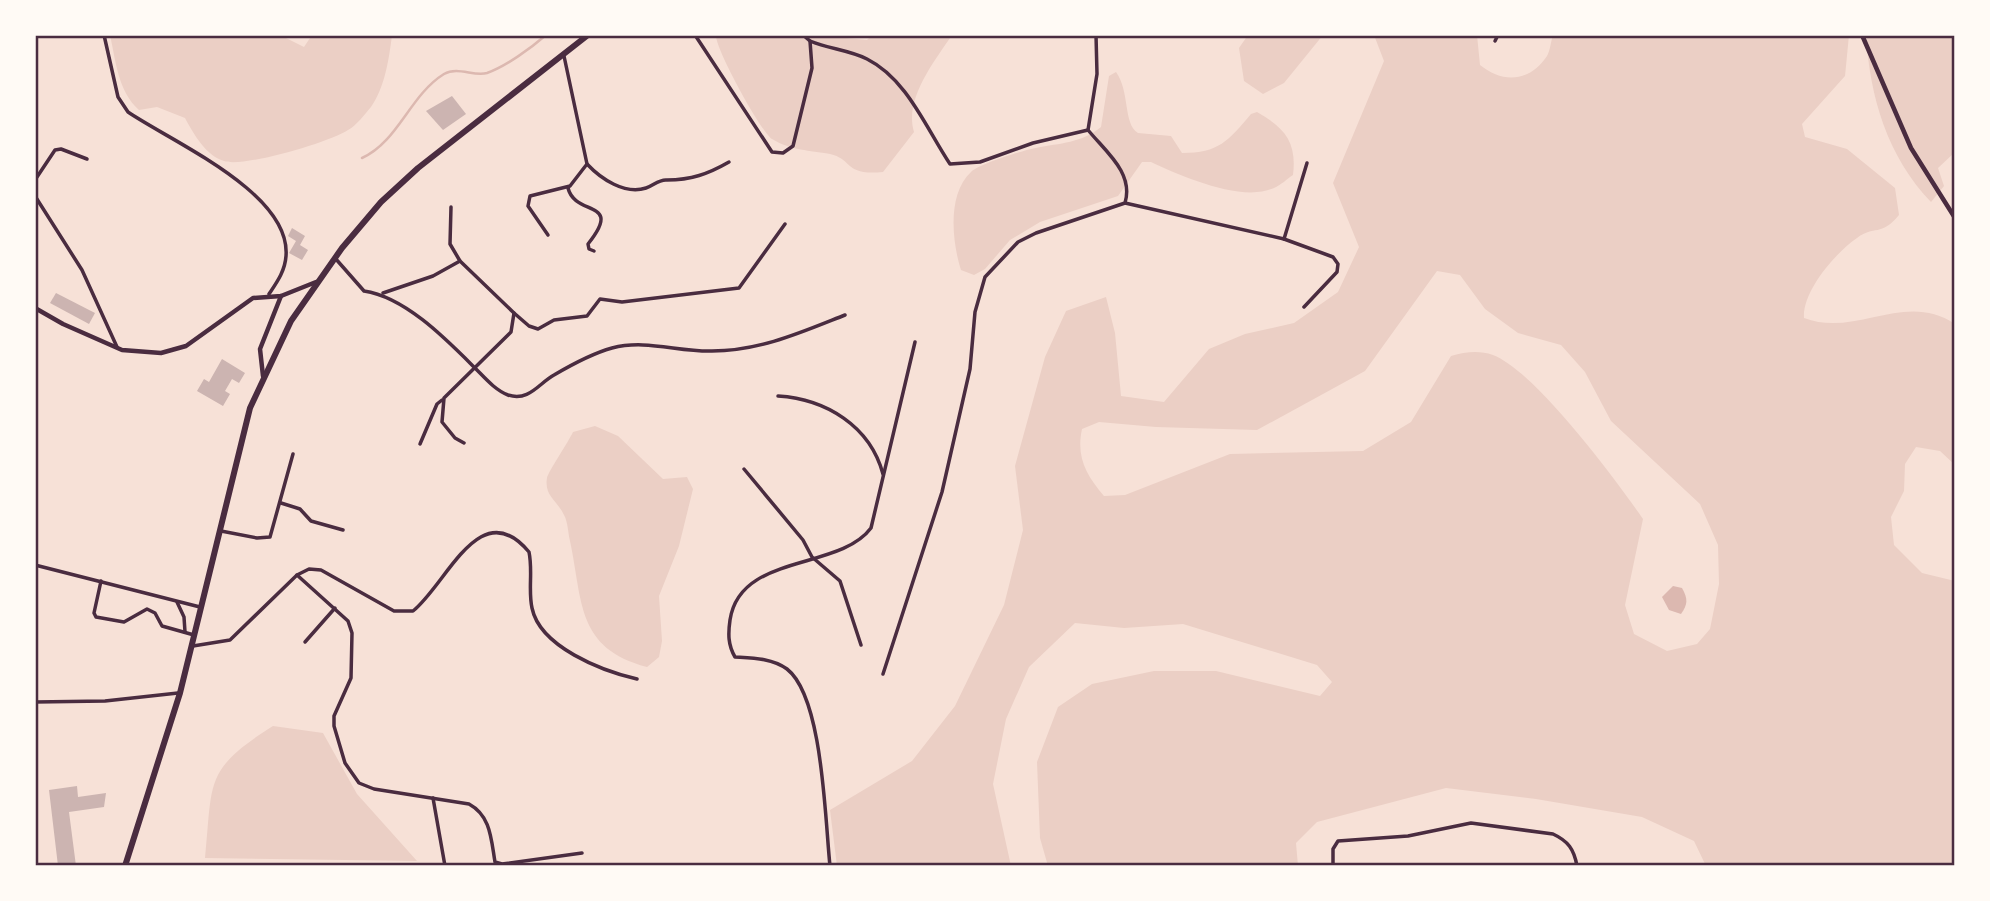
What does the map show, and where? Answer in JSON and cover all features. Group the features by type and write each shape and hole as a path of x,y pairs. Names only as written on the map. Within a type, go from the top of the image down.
{"main road":[{"path":"125,866 180,693 250,408 291,321 335,258 381,202 418,168 588,35"}],"street":[{"path":"104,35 118,97 128,113 233,178 257,197 273,216 283,235 286,254 282,275 269,294"},
{"path":"695,35 772,152 783,153 793,146 812,68 810,41"},
{"path":"803,35 810,41 867,59 877,66 916,107 923,123 950,164 980,162 1032,144 1088,130"},
{"path":"1097,35 1097,74 1088,130 1125,176 1128,186 1125,203"},
{"path":"1495,41 1498,35"},
{"path":"1862,35 1911,148 1955,218"},
{"path":"564,54 587,164 608,181 637,190 662,180 684,181 708,174 729,162"},
{"path":"35,180 55,150 61,149 87,159"},
{"path":"1284,239 1307,163"},
{"path":"548,234 528,206 528,199 534,194 568,187 587,164"},
{"path":"568,187 574,199 600,213 601,227 589,244 589,249 594,251"},
{"path":"35,196 82,270 117,347"},
{"path":"883,674 942,492 970,369 975,312 985,276 1018,242 1036,233 1125,203 1284,239 1333,257 1338,264 1337,272 1304,307"},
{"path":"451,207 450,244 460,261 529,326 538,328 554,320 587,316 600,299 622,302 739,288 785,224"},
{"path":"335,258 364,291 383,293 433,276 460,261"},
{"path":"35,308 117,347 161,353 186,346 253,298 269,294 281,296 317,282"},
{"path":"383,293 417,317 508,394 522,396 536,390 552,376 611,348 646,344 698,351 744,350 781,340 845,316"},
{"path":"263,376 260,349 281,296"},
{"path":"420,444 437,404 511,332 514,313"},
{"path":"830,866 815,728 799,682 786,668 771,662 735,657 729,646 731,610 739,596 760,579 812,557 848,548 865,536 876,514 915,342"},
{"path":"778,396 821,403 858,430 878,453 884,476"},
{"path":"444,398 442,422 454,438 464,443"},
{"path":"219,531 267,538 273,532 293,454"},
{"path":"744,469 803,540 812,557 840,582 861,645"},
{"path":"281,503 300,509 311,521 343,530"},
{"path":"191,647 230,640 297,575 309,569 321,570 403,613 413,611 438,587 473,539 488,533 504,533 513,537 529,552 532,607 539,626 548,637 583,661 637,679"},
{"path":"35,565 200,607"},
{"path":"297,575 348,621 352,633 351,678 334,716 345,763 359,783 374,789 469,804 479,809 488,823 495,862 523,863 582,853"},
{"path":"101,581 95,616 124,622 147,609 155,613 162,626 194,635"},
{"path":"176,601 183,611 185,632"},
{"path":"304,642 335,608"},
{"path":"35,702 105,701 180,693"},
{"path":"433,797 445,866"},
{"path":"1333,866 1334,849 1338,841 1408,836 1471,822 1553,834 1564,839 1572,848 1577,866"}],"shaded area":[{"path":"110,35 280,35 304,47 312,35 392,35 380,91 371,107 354,126 306,147 234,162 224,161 211,154 185,118 157,107 139,110 122,85"},
{"path":"716,35 814,35 867,40 872,35 952,35 922,81 913,107 914,132 883,172 870,173 855,169 837,156 794,148 772,139 758,122 740,89 723,56"},
{"path":"1248,35 1323,35 1284,83 1263,94 1244,81 1239,48"},
{"path":"1374,35 1477,35 1480,65 1497,75 1515,77 1540,65 1548,54 1553,35 1849,35 1845,76 1802,124 1805,137 1847,149 1895,188 1899,215 1882,229 1863,234 1839,253 1814,285 1808,297 1804,318 1823,323 1842,323 1899,312 1918,312 1936,315 1955,324 1955,465 1940,451 1916,447 1905,464 1904,491 1891,517 1894,545 1922,573 1955,581 1955,866 1706,866 1694,841 1642,817 1536,799 1446,788 1317,822 1296,843 1298,866 1048,866 1040,838 1037,762 1058,707 1092,684 1154,671 1216,671 1320,696 1332,682 1317,665 1183,624 1124,628 1075,623 1029,667 1006,719 993,784 1011,866 837,866 830,810 912,761 955,706 1004,605 1023,530 1015,466 1045,357 1066,311 1106,297 1115,333 1121,396 1164,402 1209,349 1245,334 1294,323 1338,292 1359,247 1333,183 1384,61","holes":["1437,271 1460,275 1485,309 1518,333 1561,345 1585,372 1611,421 1700,504 1718,545 1719,584 1710,629 1697,644 1667,651 1634,634 1625,605 1643,519 1595,454 1552,404 1510,365 1488,353 1472,352 1451,356 1411,422 1363,451 1230,454 1125,495 1104,496 1092,481 1080,448 1082,429 1099,422 1156,427 1257,430 1365,371"]},
{"path":"1866,35 1955,35 1955,152 1938,168 1944,186 1931,202 1903,165 1892,145 1877,103"},
{"path":"1116,72 1123,88 1130,122 1138,133 1171,136 1182,153 1205,151 1222,144 1251,114 1257,112 1275,124 1287,137 1293,153 1293,175 1274,188 1261,192 1246,192 1212,186 1151,162 1142,162 1118,196 1040,222 1010,240 985,269 974,275 961,270 955,246 954,219 955,205 963,181 971,172 992,161 1030,149 1078,139 1094,132 1101,127 1109,76"},
{"path":"595,426 618,436 663,479 687,477 693,489 679,546 659,596 662,641 659,657 647,667 624,659 607,648 595,635 581,603 566,521 547,489 548,475 573,432"},
{"path":"1673,586 1682,588 1685,595 1686,604 1681,614 1669,610 1662,597"},
{"path":"273,726 323,733 357,794 417,861 205,858 209,812 216,780 234,754"}],"building":[{"path":"452,96 466,114 443,130 426,111"},
{"path":"292,228 305,236 300,245 308,250 302,260 289,253 296,241 288,236"},
{"path":"56,293 95,313 89,324 50,303"},
{"path":"222,359 245,373 239,383 232,379 225,391 230,394 223,406 197,391 204,379 209,382"},
{"path":"77,786 78,797 106,793 104,807 69,812 76,866 58,866 49,790"}],"waterway":[{"path":"362,158 385,141 422,94 444,74 455,71 487,73 518,57 546,35"}]}
